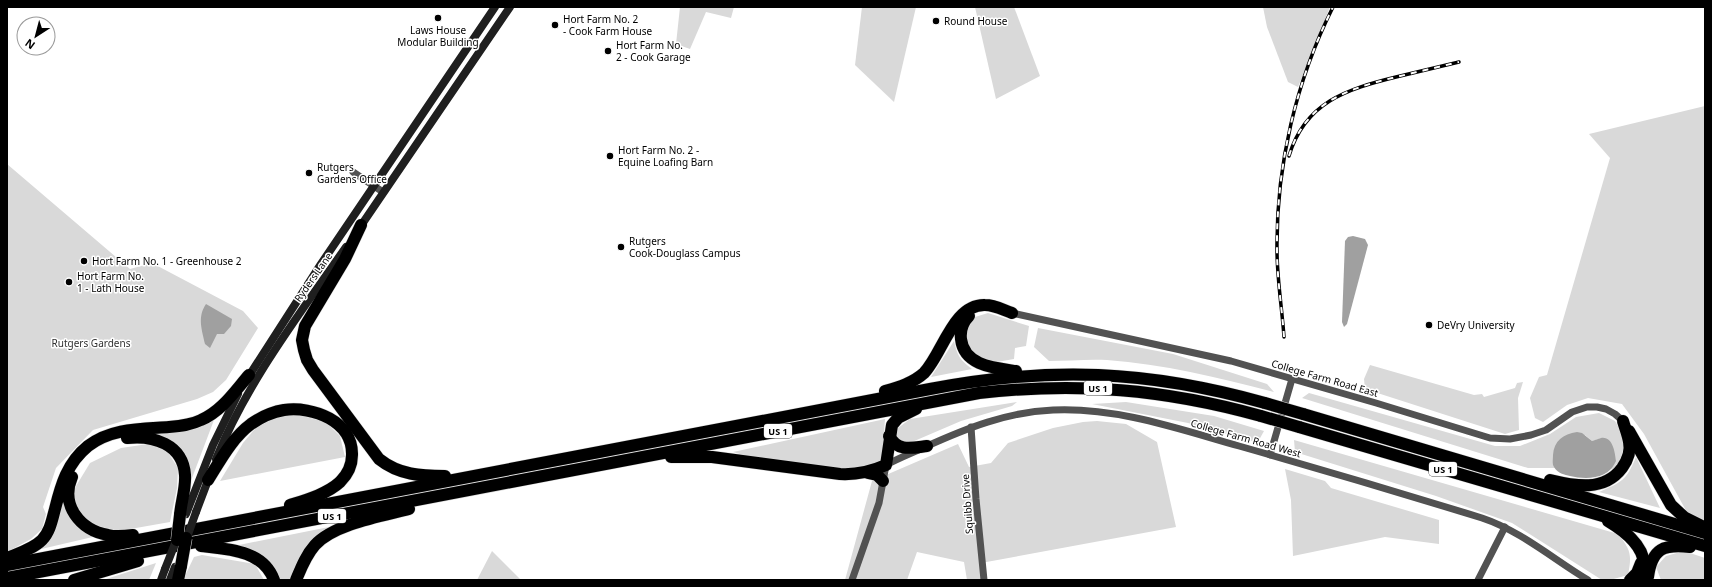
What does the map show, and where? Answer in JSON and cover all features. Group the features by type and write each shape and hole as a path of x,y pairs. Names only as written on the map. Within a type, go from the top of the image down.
{"highway":[{"path":"361,226 345,259 305,326 303,345 307,360 373,452 387,465 414,475 476,482"},
{"path":"841,406 908,383 919,377 934,360 958,319 971,308 980,305 990,306 1012,313"},
{"path":"1012,313 986,309 971,314 961,329 963,348 974,360 986,366 1043,374"},
{"name":"US 1","path":"7,578 178,541 476,482 841,406 975,381 1043,374 1111,375 1156,379 1202,387 1303,414 1705,533"},
{"path":"7,558 34,545 44,537 51,525 66,471 73,461 87,447 105,436 116,432 197,423 217,410 249,375"},
{"name":"US 1","path":"7,565 178,541 247,520 476,482 622,460 979,393 1015,389 1090,387 1135,390 1180,396 1224,406 1705,546"},
{"path":"868,473 886,465 889,436 892,425 898,418 933,401"},
{"path":"208,480 238,436 251,424 268,415 284,410 306,410 328,418 341,426 349,438 352,453 350,468 339,482 314,496 247,520"},
{"path":"1462,462 1514,470 1561,483 1594,486 1613,478 1626,463 1630,442 1623,421"},
{"path":"1623,421 1636,440 1670,505 1684,517 1705,527"},
{"path":"889,436 894,443 902,448 927,446"},
{"path":"178,580 178,541 183,514 185,482 184,467 175,450 159,440 135,437 112,442 101,447 87,457 74,473 69,486 69,503 76,517 87,527 111,536 178,541 246,553 257,558 265,565 274,580"},
{"path":"622,460 703,457 797,467 840,474 868,473 877,475 883,481"},
{"path":"296,580 304,560 311,550 319,541 335,530 390,514 436,503 476,482"},
{"path":"1587,511 1610,522 1626,533 1637,545 1644,563 1641,580"},
{"path":"74,580 141,560 178,541"},
{"path":"1648,580 1651,564 1656,554 1665,547 1677,546 1705,549"},
{"path":"1630,580 1639,569 1641,554"},
{"path":"1651,564 1655,580"}],"main road":[{"name":"Ryders Lane","path":"183,514 227,414 249,375 308,283 495,7"},
{"name":"Ryders Lane","path":"161,580 178,541 196,512 228,432 252,387 297,317 361,226 510,7"},
{"path":"170,580 178,566"}],"street":[{"path":"354,172 383,192"},
{"name":"College Farm Road East","path":"1012,313 1223,359 1383,405 1482,436 1497,439 1517,438 1540,432 1572,412 1587,407 1597,407 1606,410 1615,414 1623,421"},
{"path":"1270,455 1292,379"},
{"name":"College Farm Road West","path":"886,465 971,427 991,420 1029,412 1065,410 1099,411 1148,421 1270,455 1488,520 1505,527 1588,580"},
{"name":"Squibb Drive","path":"971,427 984,580"},
{"path":"852,580 876,510 886,465"},
{"path":"1478,580 1505,527"}],"green space":[{"path":"680,7 734,7 731,18 706,12 690,49 676,44"},
{"path":"862,7 916,7 894,102 855,65"},
{"path":"975,7 1014,7 1040,76 996,99"},
{"path":"1263,7 1330,7 1298,87 1288,82 1267,27"},
{"path":"1705,106 1705,521 1689,516 1644,434 1622,404 1588,398 1567,405 1543,422 1535,418 1530,398 1539,377 1547,375 1610,158 1589,134"},
{"name":"Rutgers Gardens","path":"7,164 130,269 152,263 243,311 258,328 226,380 213,392 197,399 93,430 56,468 43,507 46,514 42,529 31,539 7,552"},
{"path":"988,313 1029,326 1026,346 1015,348 1014,359 991,363 976,357 967,345 966,329 975,317"},
{"path":"1038,328 1173,354 1267,384 1274,392 1170,368 1128,362 1107,360 1049,361 1034,347"},
{"path":"954,341 956,350 960,357 972,369 931,377"},
{"path":"1370,365 1474,395 1482,394 1484,397 1515,388 1517,383 1523,382 1518,398 1519,430 1505,434 1365,389 1364,379"},
{"path":"1309,393 1495,446 1520,446 1550,434 1576,417 1599,413 1615,421 1624,436 1623,450 1618,468 1610,469 1614,465 1602,438 1592,441 1585,435 1553,461 1555,468 1528,468 1302,398"},
{"path":"1017,402 1012,406 961,421 912,442 901,443 896,437 898,428 910,419"},
{"path":"1126,402 1214,416 1264,431 1259,440 1250,441 1188,423 1092,404"},
{"path":"291,413 326,422 340,436 345,457 220,481 243,443 259,424"},
{"path":"885,419 882,461 867,469 840,469 761,460 733,452"},
{"path":"214,420 189,486 189,464 145,433 196,429"},
{"path":"1097,421 1126,424 1157,442 1176,527 981,563 981,580 967,580 964,562 917,552 907,580 845,580 872,481 958,444 969,467 991,463 1008,443 1053,428 1083,422"},
{"path":"1294,440 1618,534 1626,544 1630,557 1628,575 1610,580 1602,580 1512,523 1436,496 1295,452"},
{"path":"148,444 167,451 178,468 177,488 170,522 119,531 90,524 79,514 73,491 90,463 121,448"},
{"path":"1636,457 1660,508 1599,492 1622,480 1626,476"},
{"path":"1285,469 1325,481 1331,488 1439,520 1439,544 1385,537 1293,556 1291,500"},
{"path":"63,491 97,536 37,550"},
{"path":"334,526 291,580 277,580 239,545"},
{"path":"492,551 521,580 477,580"},
{"path":"1684,551 1705,558 1705,580 1661,580 1656,567 1666,556"},
{"path":"202,555 255,564 264,580 183,580 194,557"},
{"path":"156,563 149,580 103,580"}],"shaded area":[{"path":"1353,236 1365,239 1368,245 1347,324 1344,327 1342,322 1345,241 1348,237"},
{"path":"206,304 232,319 231,326 224,334 217,334 210,348 205,344 201,324 203,309"},
{"path":"1577,432 1582,433 1592,441 1605,438 1611,442 1616,461 1608,472 1597,477 1583,478 1566,475 1555,469 1553,464 1553,455 1557,442 1567,434"}],"railway":[{"path":"1284,337 1277,261 1280,187 1291,125 1299,94 1308,64 1333,7"},
{"path":"1289,156 1296,138 1306,123 1317,110 1330,101 1361,87 1459,62"}],"place":[{"name":"Laws House Modular Building","path":"438,18"},
{"name":"Round House","path":"936,21"},
{"name":"Hort Farm No. 2 - Cook Farm House","path":"555,25"},
{"name":"Hort Farm No. 2 - Cook Garage","path":"608,51"},
{"name":"Hort Farm No. 2 - Equine Loafing Barn","path":"610,156"},
{"name":"Rutgers Gardens Office","path":"309,173"},
{"name":"Rutgers Cook-Douglass Campus","path":"621,247"},
{"name":"Hort Farm No. 1 - Greenhouse 2","path":"84,261"},
{"name":"Hort Farm No. 1 - Lath House","path":"69,282"},
{"name":"DeVry University","path":"1429,325"}]}
